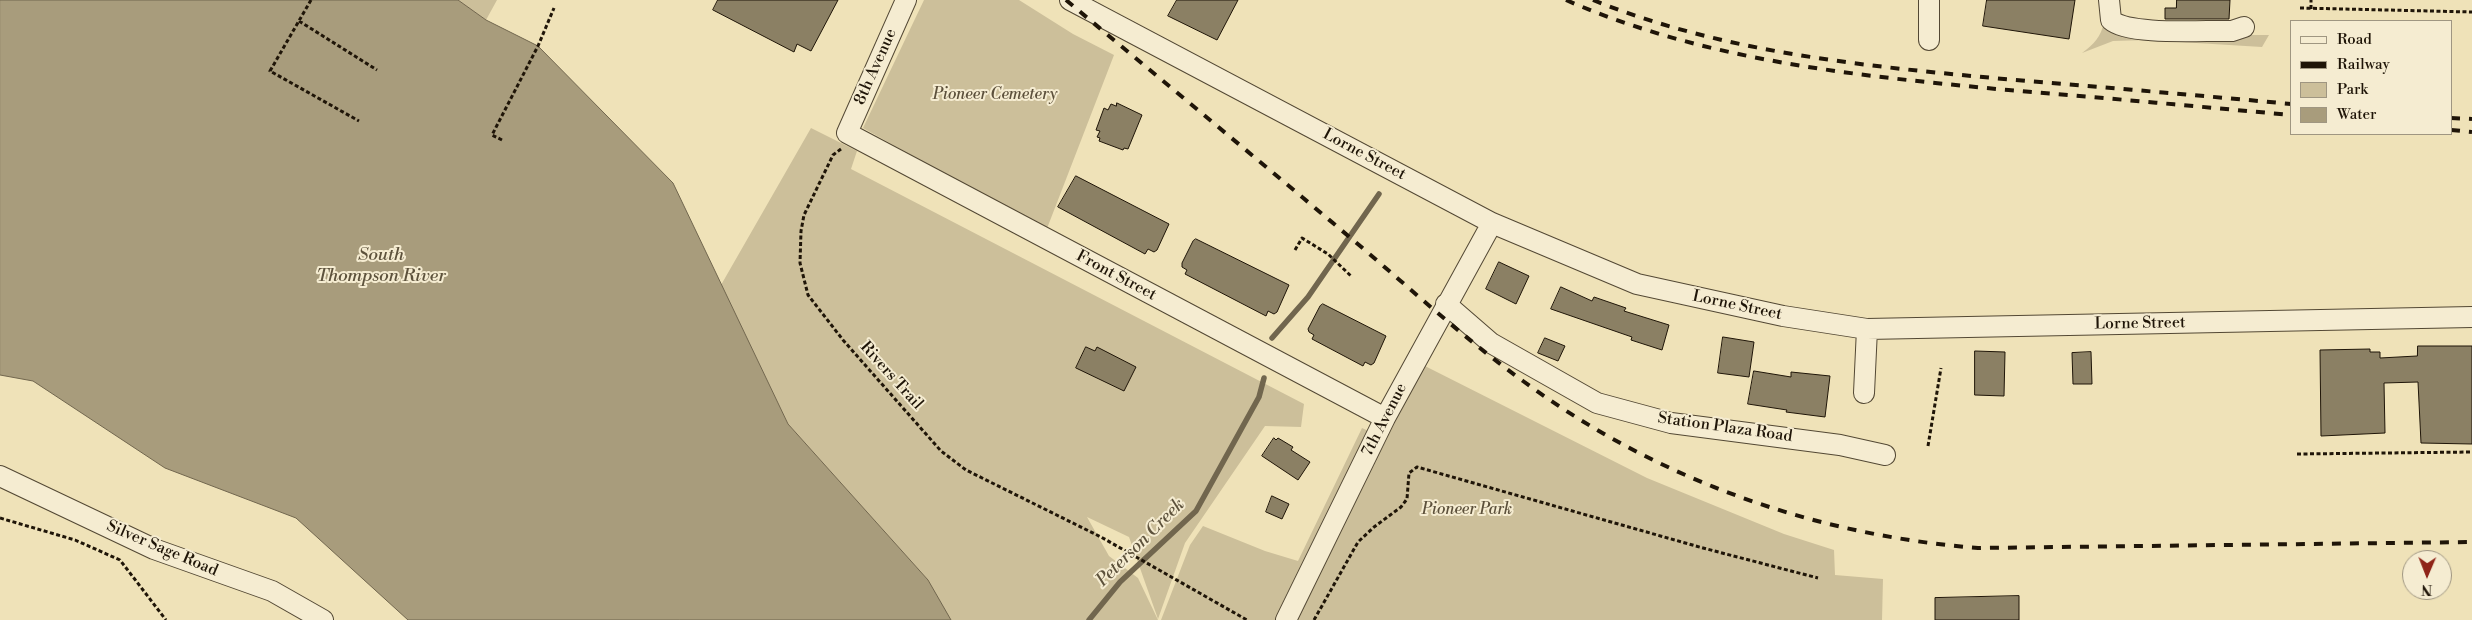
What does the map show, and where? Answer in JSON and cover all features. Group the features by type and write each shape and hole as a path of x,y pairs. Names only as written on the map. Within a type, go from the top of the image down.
{"street":[{"name":"8th Avenue","path":"845,141 906,0"},
{"name":"Lorne Street","path":"1070,0 1492,223 1637,284 1783,316 1867,328 2472,317"},
{"path":"1929,40 1930,0"},
{"path":"2109,0 2110,20 2117,26 2144,30 2232,31 2244,26"},
{"name":"Front Street","path":"845,141 1385,418"},
{"name":"7th Avenue","path":"1286,620 1385,418 1492,223"},
{"name":"Station Plaza Road","path":"1446,304 1491,343 1597,403 1671,423 1840,445 1886,455"},
{"path":"1864,393 1867,328"},
{"name":"Silver Sage Road","path":"0,476 154,549 272,591 323,620"}],"path":[{"path":"311,0 270,71 359,121"},
{"path":"2311,0 2311,9"},
{"path":"502,140 492,135 538,46 554,8"},
{"path":"2300,8 2472,12"},
{"path":"299,21 377,70"},
{"name":"Rivers Trail","path":"845,141 833,155 802,223 800,263 808,295 813,304 940,452 966,470 1112,543 1247,620"},
{"path":"1295,250 1302,238 1328,254 1352,277"},
{"path":"1928,446 1941,368"},
{"path":"2296,454 2472,452"},
{"path":"1314,620 1358,542 1401,507 1407,499 1409,473 1417,467 1676,541 1818,578"},
{"path":"0,518 75,540 120,560 166,620"}],"green space":[{"path":"458,0 497,0 486,20"},
{"name":"Pioneer Cemetery","path":"924,0 1019,0 1073,34 1114,55 1046,231 863,128"},
{"path":"2104,22 2110,32 2125,35 2269,35 2262,47 2147,40 2113,41 2082,53 2096,40"},
{"path":"811,128 857,151 851,169 1304,404 1301,427 1265,426 1185,543 1158,619 1129,537 1087,517 1109,556 1138,578 1158,620 950,620 928,580 788,424 721,285"},
{"name":"Pioneer Park","path":"1421,364 1647,478 1784,534 1834,550 1835,575 1883,579 1882,620 1161,620 1190,545 1203,526 1265,551 1298,561 1362,428 1384,438"}],"water":[{"name":"South Thompson River","path":"0,0 458,0 486,20 538,46 673,183 788,424 928,580 951,620 408,620 296,518 165,468 33,381 0,375"}],"building":[{"path":"718,0 838,0 811,51 797,44 794,52 713,10"},
{"path":"1177,0 1238,0 1217,40 1168,16"},
{"path":"1987,0 2075,0 2069,39 1983,26"},
{"path":"2177,0 2230,0 2229,19 2165,19 2165,8 2176,8"},
{"path":"1117,103 1142,115 1128,149 1124,148 1123,150 1099,141 1100,138 1097,137 1100,131 1096,130 1104,108 1108,110 1111,104 1116,106"},
{"path":"1076,176 1169,224 1157,250 1154,252 1148,249 1145,254 1058,207"},
{"path":"1196,239 1289,285 1277,312 1274,314 1268,311 1266,316 1185,274 1187,270 1182,267 1182,263 1193,241"},
{"path":"1499,262 1529,276 1516,304 1486,289"},
{"path":"1561,287 1592,301 1594,297 1626,308 1624,311 1669,325 1662,350 1631,340 1632,337 1551,309"},
{"path":"1323,304 1386,336 1374,363 1371,365 1365,362 1363,366 1312,339 1314,335 1308,329 1320,306"},
{"path":"1723,337 1754,342 1749,377 1718,373"},
{"path":"1545,338 1565,346 1558,361 1538,353"},
{"path":"2418,346 2472,346 2472,444 2421,443 2418,382 2384,383 2385,433 2321,436 2320,350 2370,349 2370,352 2380,352 2380,358 2417,356"},
{"path":"1086,347 1095,351 1097,347 1136,367 1124,391 1076,368"},
{"path":"1975,351 2005,352 2004,396 1975,395"},
{"path":"2091,352 2092,384 2073,384 2072,353"},
{"path":"1754,371 1791,377 1791,372 1830,376 1825,417 1786,412 1787,410 1748,404"},
{"path":"1274,438 1276,440 1278,438 1293,447 1291,450 1310,462 1298,480 1262,456"},
{"path":"1272,496 1289,504 1282,519 1266,512"},
{"path":"2019,596 2019,620 1935,620 1935,598"}],"waterway":[{"name":"Peterson Creek","path":"1272,338 1308,297 1379,194"},
{"name":"Peterson Creek","path":"1089,620 1120,582 1196,511 1259,397 1264,378"}],"railway":[{"path":"1066,0 1323,214 1460,332 1523,381 1574,416 1627,447 1682,473 1738,496 1797,515 1856,530 1917,541 1978,548 2472,542"},
{"path":"1566,0 1618,20 1671,37 1724,51 1832,71 1997,89 2290,115"},
{"path":"1593,0 1693,33 1744,45 1847,62 2004,79 2290,104"},
{"path":"2452,118 2472,119"},
{"path":"2452,130 2472,132"}]}
